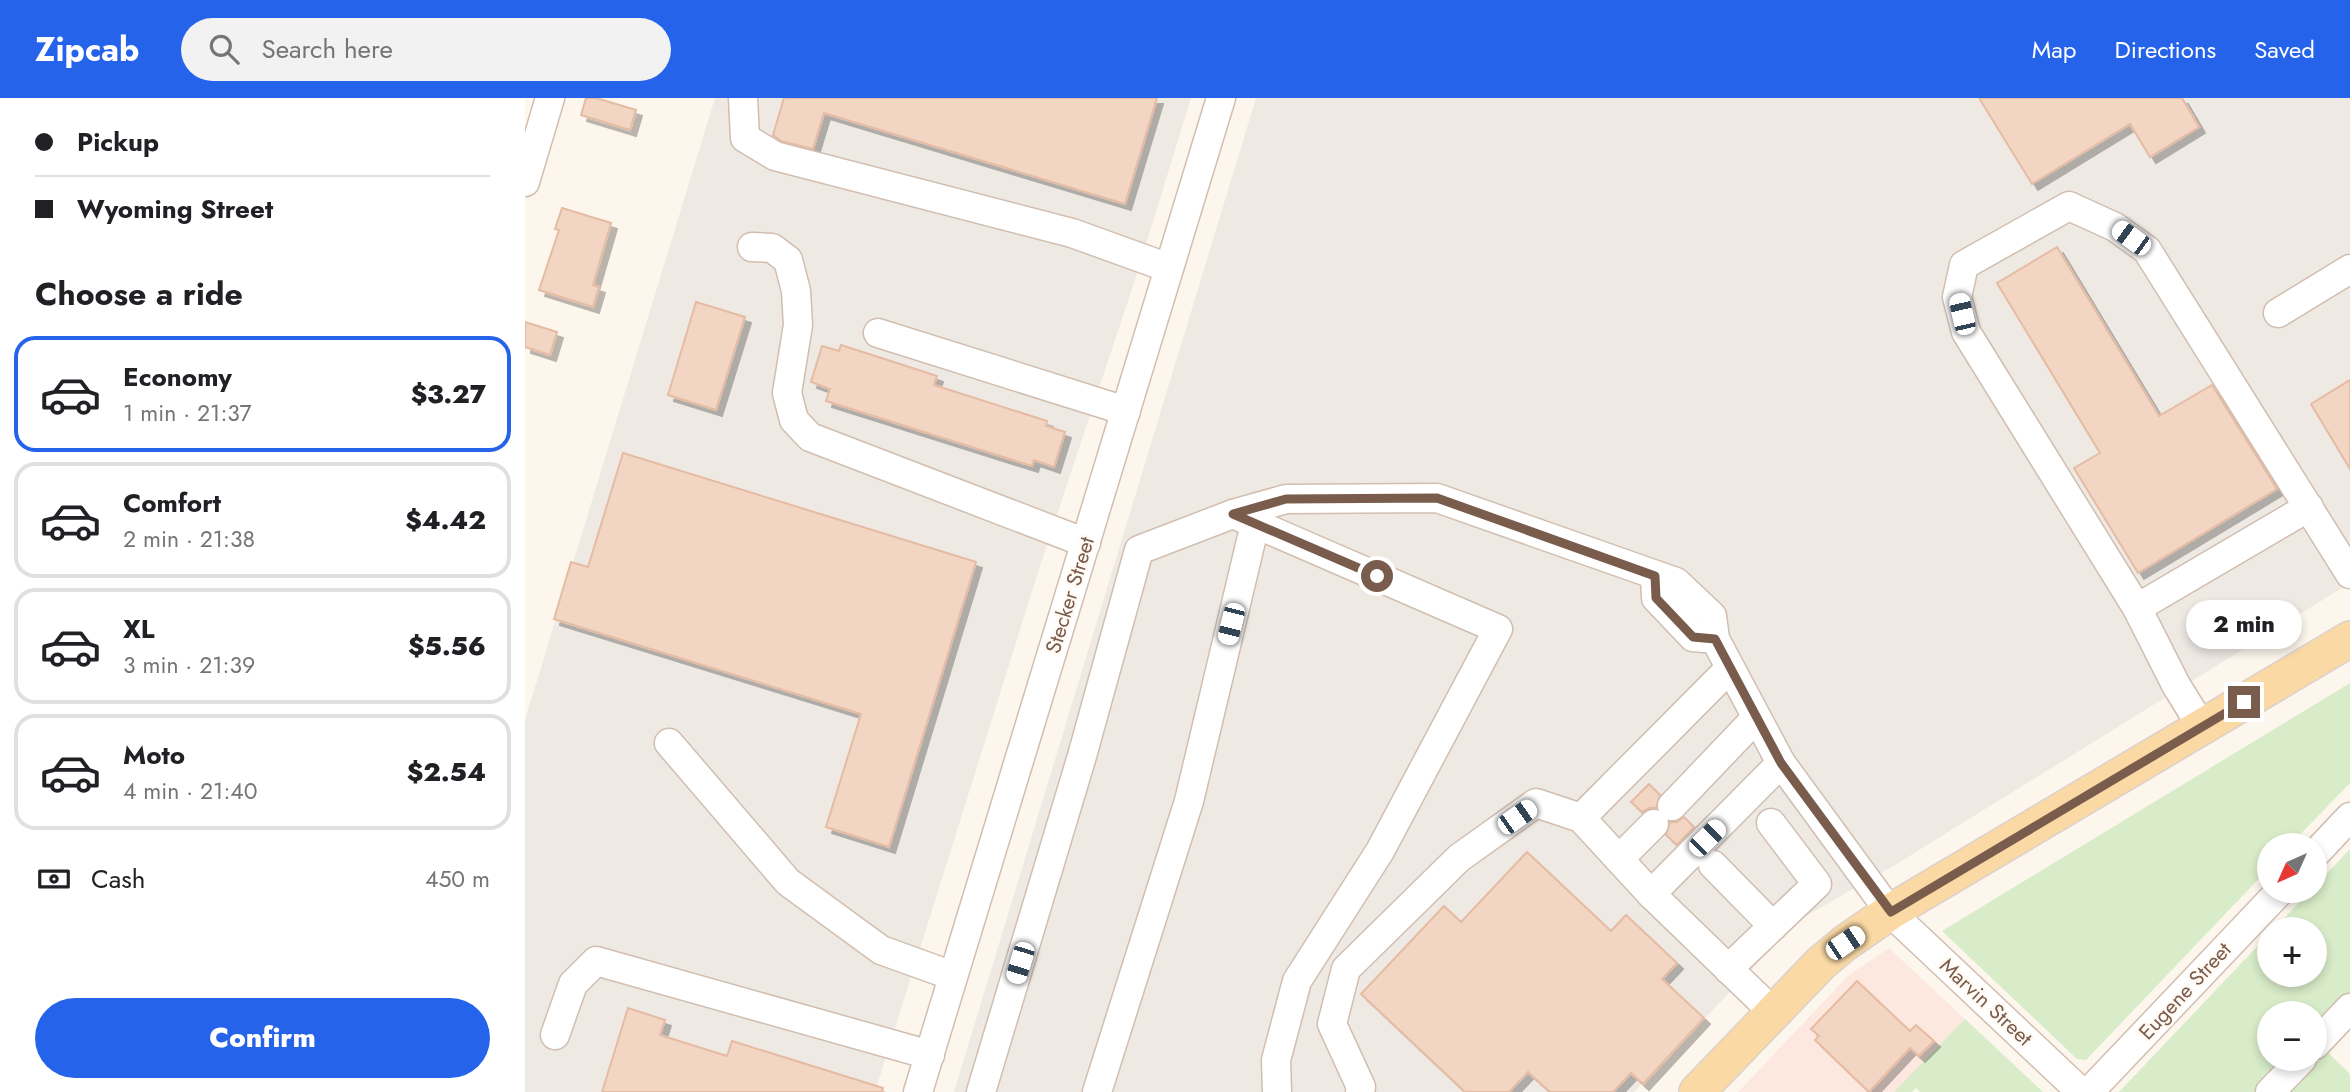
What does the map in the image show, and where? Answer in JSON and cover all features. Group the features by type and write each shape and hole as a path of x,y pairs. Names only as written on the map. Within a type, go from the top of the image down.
{"main road":[{"path":"1697,1092 1773,1012 1845,943 1891,912 2350,639"}],"street":[{"path":"525,182 550,98"},
{"path":"743,98 745,138 775,156 1072,233 1169,268"},
{"name":"Stecker Street","path":"918,1092 1221,98"},
{"path":"2202,727 2176,685 2137,608 1966,332 1957,297 1964,265 2069,206 2115,227 2147,250 2350,574"},
{"path":"753,247 772,248 788,260 796,291 798,325 787,393 794,420 810,437 1086,543"},
{"path":"2278,313 2350,269"},
{"path":"878,333 1126,411"},
{"name":"Marvin Street","path":"981,1092 1082,756 1139,550 1244,519 1286,499 1437,498 1676,582 1712,616 1715,639 1729,669 1781,763 1891,912 2081,1092"},
{"path":"2137,608 2309,507"},
{"path":"1097,1092 1189,801 1244,519 1498,629 1380,851 1297,981 1276,1060 1277,1092"},
{"path":"1581,818 1729,669"},
{"path":"1619,859 1756,718"},
{"path":"669,743 788,882 881,950 953,976"},
{"path":"1651,894 1781,763"},
{"path":"1360,1092 1361,1087 1332,1024 1346,969 1459,858 1537,803 1581,818 1651,894 1773,1012"},
{"path":"2327,841 2350,817"},
{"path":"1728,969 1817,884 1771,823"},
{"path":"1713,865 1773,926"},
{"name":"Eugene Street","path":"2089,1092 2269,903"},
{"path":"555,1035 573,984 596,961 930,1055"},
{"path":"2327,1032 2350,1008"},
{"path":"2270,1092 2290,1071"}],"shaded area":[{"path":"715,98 1191,98 1135,280 1040,566 875,1092 525,1092 525,720"},
{"path":"1256,98 2350,98 2350,583 1895,865 1799,920 1634,1092 954,1092"},
{"path":"1889,948 1965,1019 1895,1092 1738,1092 1849,975"}],"green space":[{"path":"2350,683 2350,783 2302,833 2257,833 2257,881 2086,1060 2077,1059 1942,931"},
{"path":"2350,849 2350,1032 2336,1018 2327,1027 2327,1001 2257,1001 2257,1071 2327,1071 2327,1052 2350,1074 2350,1092 2119,1092 2257,947 2257,987 2327,987 2327,917 2285,917 2299,903 2327,903 2327,873"},
{"path":"1965,1019 2043,1092 1920,1092 1916,1088 1912,1092 1894,1092"}],"building":[{"path":"586,98 596,98 636,110 630,130 581,115"},
{"path":"784,98 1157,98 1125,204 824,113 813,149 781,141 773,135"},
{"path":"1979,98 2182,98 2199,127 2150,157 2130,124 2032,184"},
{"path":"562,208 611,223 593,285 599,287 593,307 539,290 559,230 555,229"},
{"path":"2057,247 2159,416 2212,385 2277,489 2138,573 2074,468 2100,453 1997,283"},
{"path":"696,302 745,317 716,410 668,395"},
{"path":"525,322 557,332 550,355 525,347"},
{"path":"841,345 937,376 934,385 1047,421 1046,426 1065,432 1054,467 1034,460 1032,466 826,401 830,389 811,382 822,346 839,351"},
{"path":"2350,380 2350,469 2311,404"},
{"path":"623,453 976,562 889,847 826,827 861,714 554,619 571,562 588,567"},
{"path":"1649,784 1660,795 1656,808 1642,812 1631,802"},
{"path":"1684,817 1694,827 1677,845 1666,835 1670,822 1677,822"},
{"path":"1527,852 1611,931 1626,915 1677,963 1662,979 1704,1018 1643,1084 1631,1073 1613,1092 1550,1092 1528,1072 1509,1092 1465,1092 1361,994 1444,906 1461,922"},
{"path":"1857,981 1910,1031 1916,1025 1934,1041 1919,1056 1910,1048 1869,1092 1815,1040 1819,1036 1811,1029"},
{"path":"628,1008 665,1020 660,1035 727,1056 732,1041 883,1088 882,1092 602,1092"}],"route":[{"path":"1377,576 1233,514 1286,499 1437,498 1655,576 1656,598 1693,637 1715,639 1781,763 1891,912 2244,702"}]}
